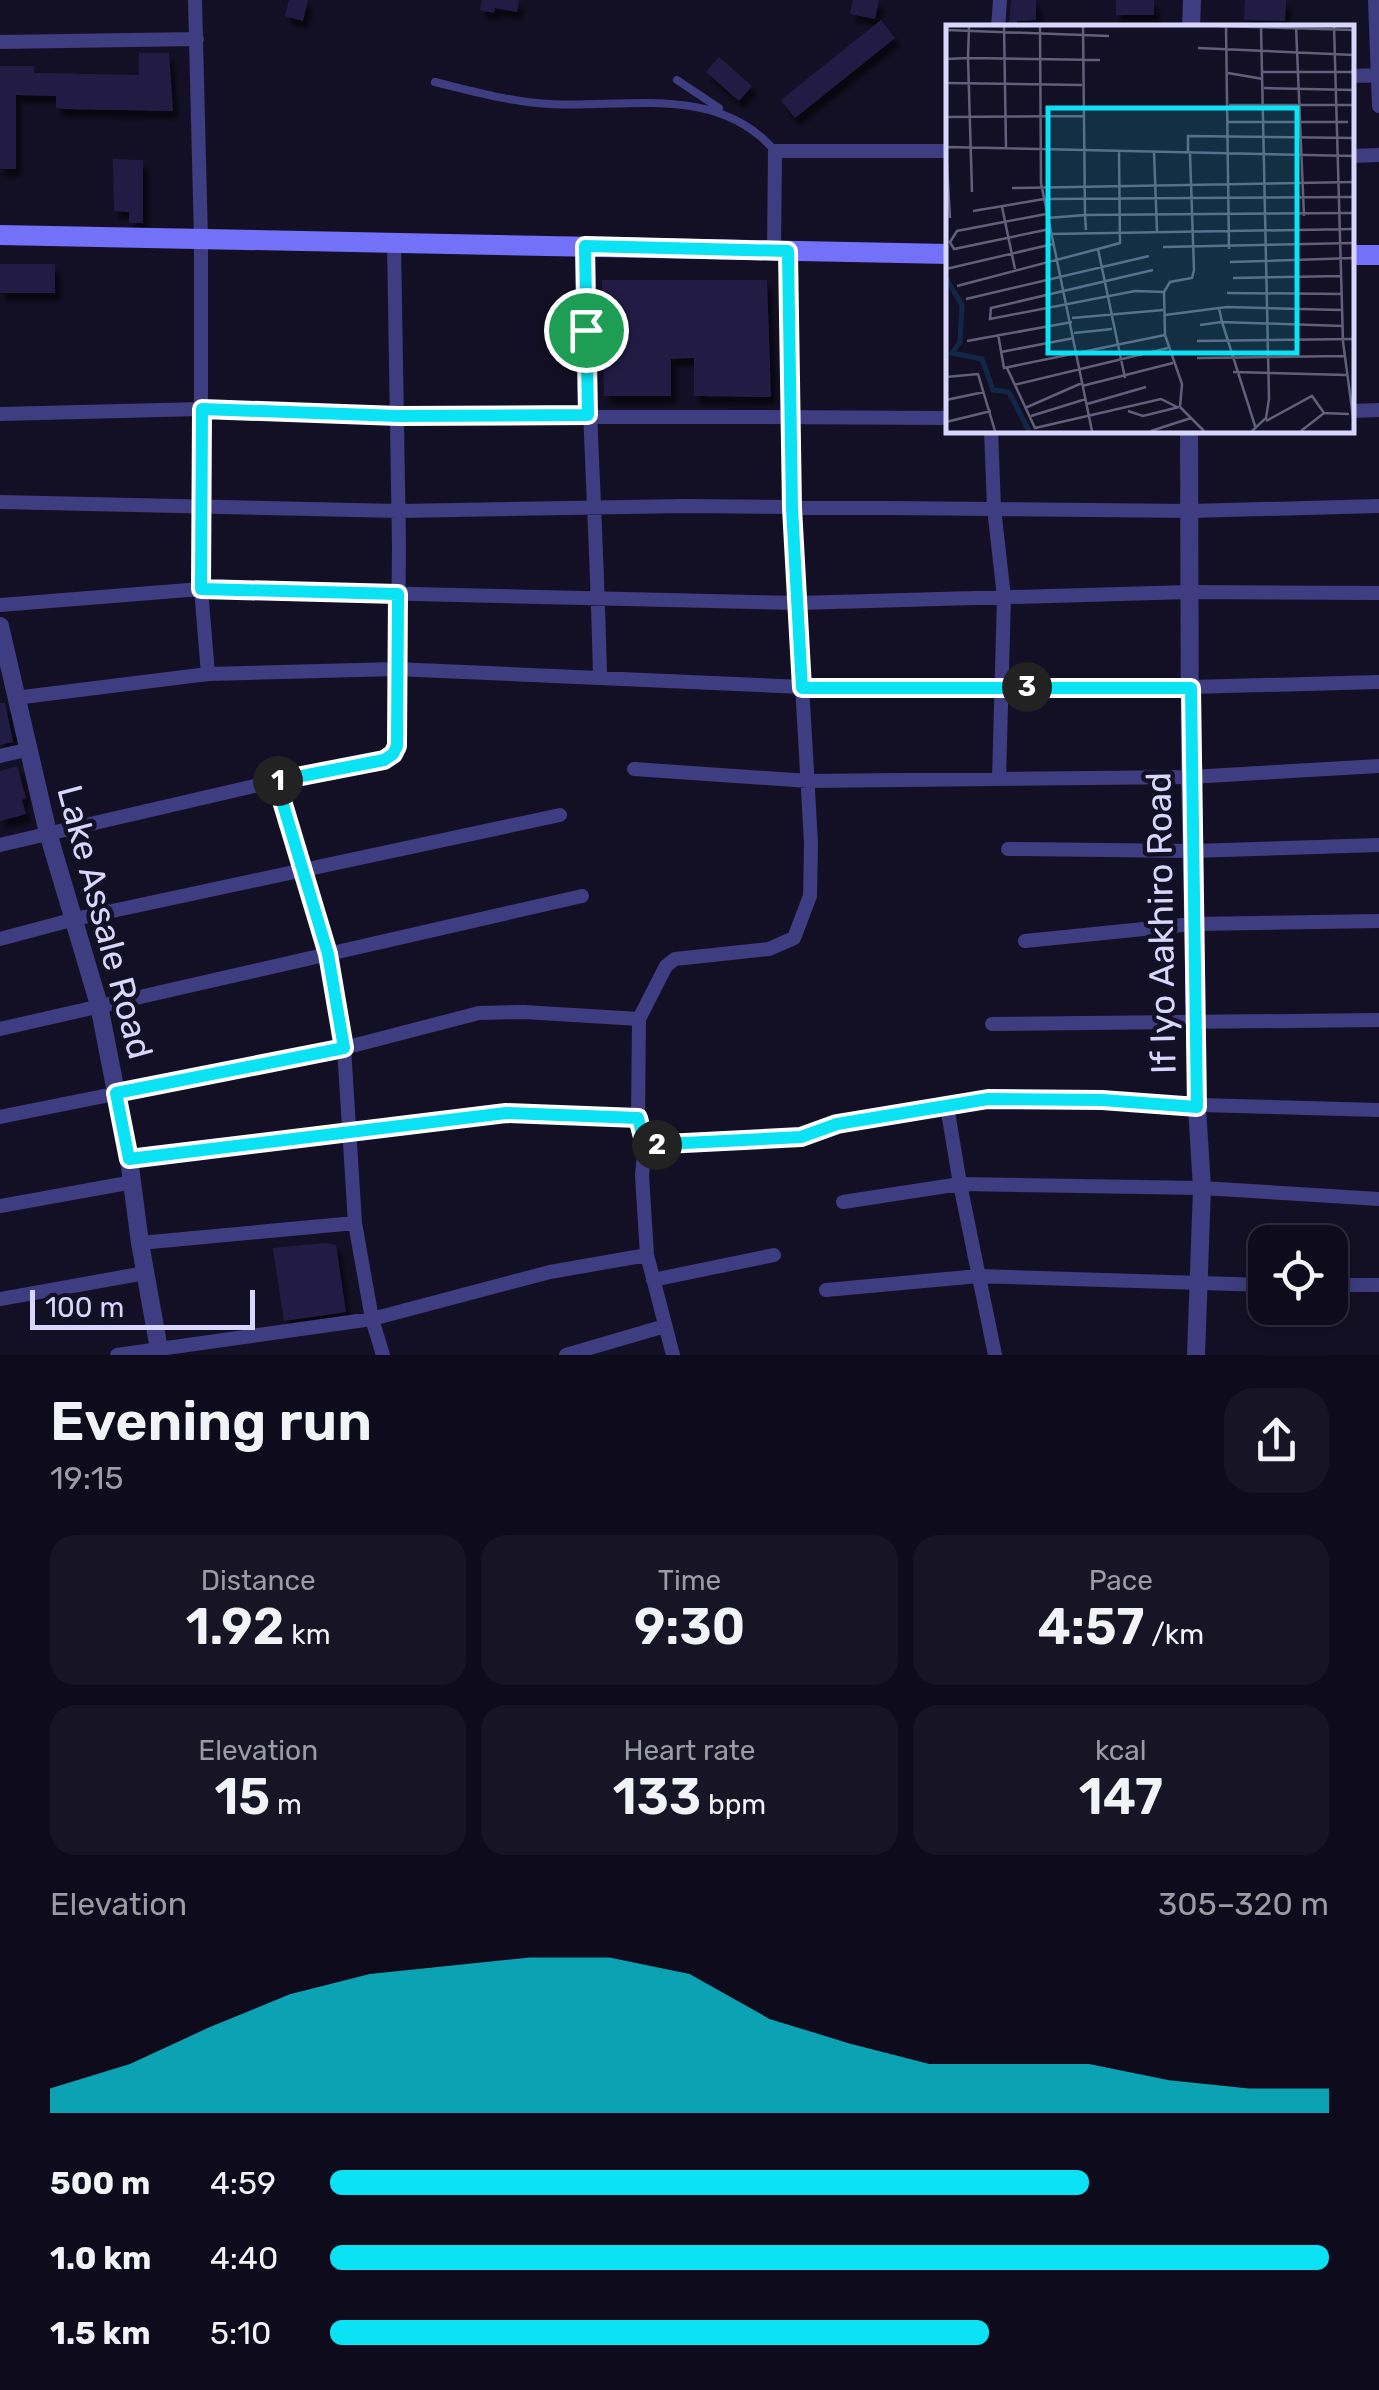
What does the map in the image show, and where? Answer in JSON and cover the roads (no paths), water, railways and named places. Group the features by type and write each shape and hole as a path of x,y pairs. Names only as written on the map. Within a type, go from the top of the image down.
{"main road":[{"path":"0,235 946,254"}],"street":[{"path":"196,0 201,589 208,674"},
{"path":"998,25 1000,0"},
{"path":"1191,25 1192,0"},
{"path":"1375,0 1379,106"},
{"path":"0,42 197,40"},
{"path":"673,1355 646,1255 642,1175 645,1145 638,1118 639,1019 666,966 675,959 769,949 794,938 810,896 808,780 775,151 946,151"},
{"path":"1354,156 1379,155"},
{"path":"0,845 384,760 393,754 397,746 398,594 394,242"},
{"path":"585,246 600,677"},
{"path":"0,414 202,409 398,416 946,418"},
{"path":"1354,411 1379,410"},
{"path":"991,432 994,508 1004,597 999,778"},
{"name":"If Iyo Aakhiro Road","path":"1189,432 1194,1022 1202,1188 1196,1355"},
{"path":"0,502 398,511 596,507 1190,511 1379,506"},
{"path":"0,605 201,589 799,603 1190,592 1379,593"},
{"name":"Lake Assale Road","path":"0,626 4,671 15,698 48,833 99,1005 160,1351"},
{"path":"15,698 208,674 396,669 802,688 1191,688 1379,682"},
{"path":"0,756 26,750"},
{"path":"634,769 808,780 1190,777 1379,766"},
{"path":"276,781 328,954 344,1048 355,1223 372,1319 383,1355"},
{"path":"0,939 560,814"},
{"path":"1008,849 1192,852 1379,845"},
{"path":"0,1029 582,896"},
{"path":"1025,941 1193,924 1379,921"},
{"path":"0,1117 344,1048 478,1013 639,1019"},
{"path":"992,1024 1379,1020"},
{"path":"645,1145 801,1137 837,1124 988,1099 1379,1110"},
{"path":"948,1106 995,1355"},
{"path":"129,1159 506,1113 638,1118"},
{"path":"0,1206 133,1182"},
{"path":"843,1202 960,1184 1202,1188 1379,1199"},
{"path":"140,1243 355,1223"},
{"path":"117,1355 372,1319 550,1272 646,1255"},
{"path":"653,1280 774,1255"},
{"path":"0,1299 145,1273"},
{"path":"826,1290 980,1276 1248,1285"},
{"path":"1348,1285 1379,1285"},
{"path":"566,1355 665,1326"}],"lane":[{"path":"677,80 763,137 775,151"},
{"path":"435,82 545,104 660,102 724,112"}]}
